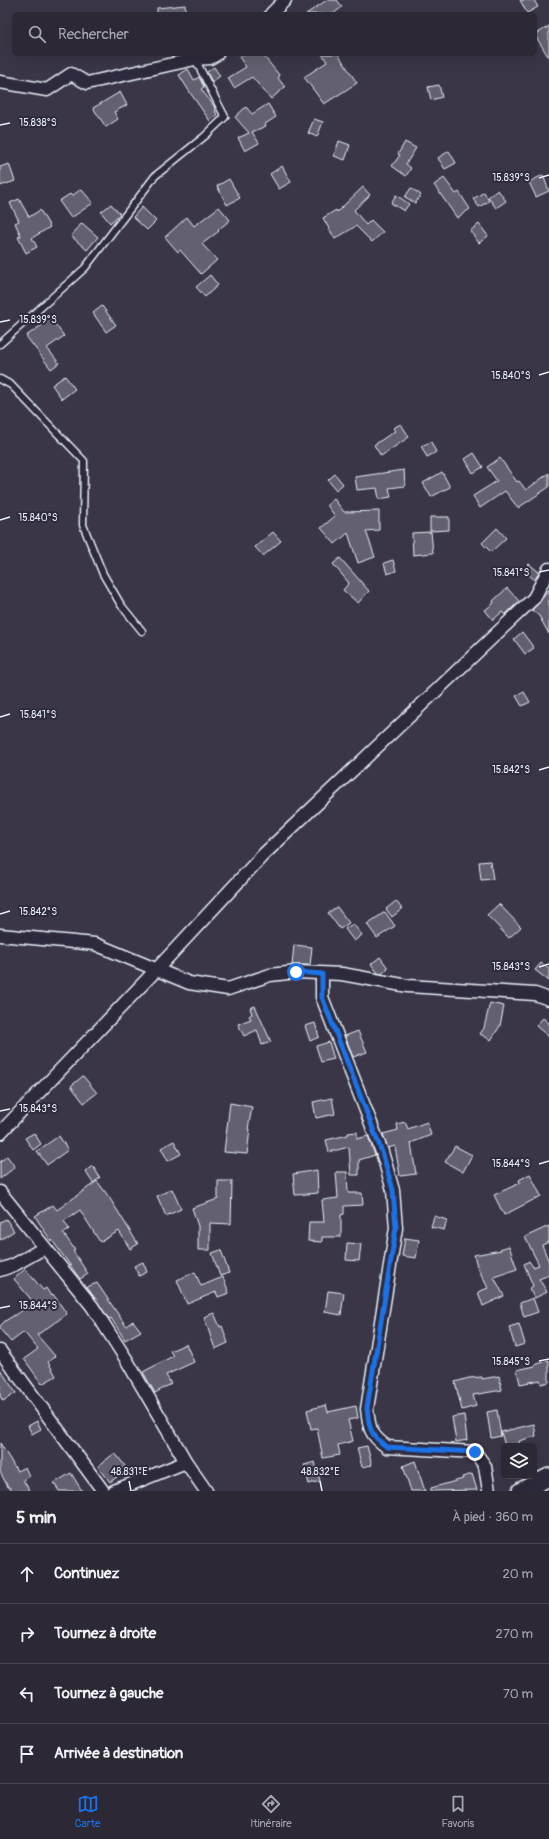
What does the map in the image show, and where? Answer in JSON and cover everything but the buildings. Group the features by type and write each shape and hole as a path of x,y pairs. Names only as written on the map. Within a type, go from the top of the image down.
{"street":[{"path":"273,12 285,0"},
{"path":"0,82 47,90 71,74 87,83 195,59 210,58 214,56"},
{"path":"0,1133 157,969 263,855 534,598 549,569"},
{"path":"0,935 95,944 189,983 228,988 270,975 296,972 342,974 408,986 535,994 549,999"},
{"path":"322,974 322,997 382,1152 393,1190 396,1228 367,1408 369,1428 375,1439 387,1447 475,1452 486,1466 489,1491"},
{"path":"0,1192 92,1306 126,1359 186,1462 206,1491"},
{"path":"0,1270 14,1265 44,1248"},
{"path":"0,1351 103,1491"},
{"path":"114,1491 186,1462"},
{"path":"521,1491 549,1477"}],"lane":[{"path":"0,344 85,268 156,176 205,136 225,117 195,59"},
{"path":"0,379 11,385 84,461 83,525 102,574 121,605 142,631"}],"route":[{"path":"296,972 322,974 322,997 382,1152 393,1190 396,1228 367,1408 369,1428 375,1439 387,1447 475,1452"}]}
